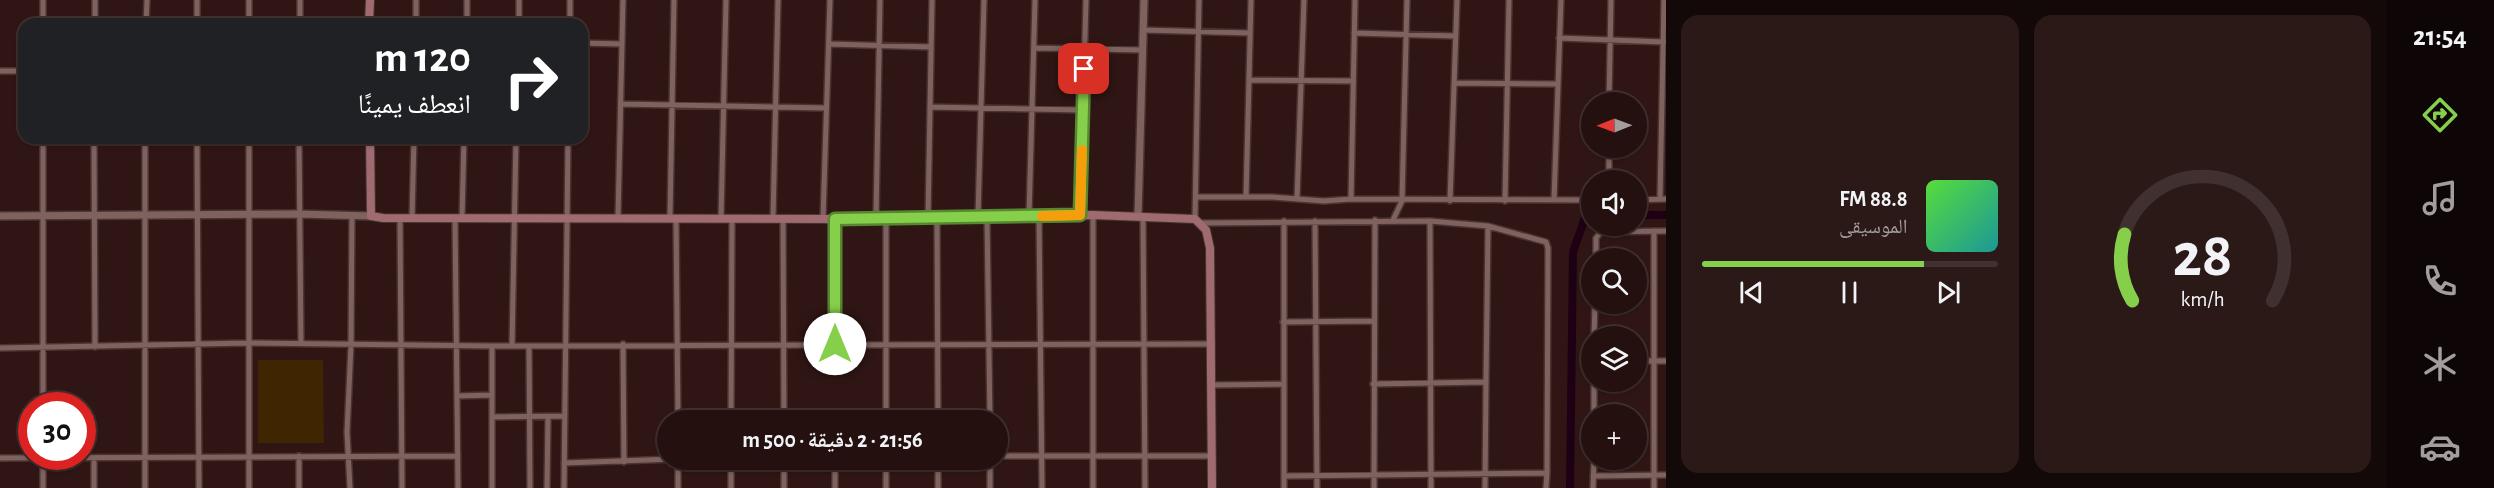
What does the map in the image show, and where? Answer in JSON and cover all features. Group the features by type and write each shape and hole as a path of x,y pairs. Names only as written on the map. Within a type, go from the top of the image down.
{"main road":[{"path":"369,18 370,0"},
{"path":"370,144 371,216 400,219 618,217 835,219 1093,215 1198,221 1206,230 1210,248 1213,385 1212,488"}],"street":[{"path":"43,0 43,18"},
{"path":"94,18 95,0"},
{"path":"146,18 147,0"},
{"path":"197,0 197,18"},
{"path":"249,0 249,18"},
{"path":"300,0 300,18"},
{"path":"416,0 416,18"},
{"path":"466,18 467,0"},
{"path":"519,0 519,18"},
{"path":"570,0 570,18"},
{"path":"618,217 623,0"},
{"path":"674,0 673,217 678,410"},
{"path":"721,219 726,0"},
{"path":"772,219 778,0"},
{"path":"823,219 830,0"},
{"path":"876,218 880,0"},
{"path":"928,217 932,0"},
{"path":"984,0 981,109 983,216 990,344 990,410"},
{"path":"1029,216 1035,0"},
{"path":"1080,215 1086,0"},
{"path":"1144,0 1140,216 1145,488"},
{"path":"1199,0 1196,197 1198,221 1430,221 1488,226 1541,239 1548,248 1546,488"},
{"path":"1246,197 1251,0"},
{"path":"1297,199 1304,0"},
{"path":"1351,199 1355,0"},
{"path":"1393,220 1402,201 1407,0"},
{"path":"1450,201 1457,0"},
{"path":"1505,201 1509,0"},
{"path":"1554,200 1561,0"},
{"path":"1609,92 1611,0"},
{"path":"1647,200 1663,200 1664,0"},
{"path":"1143,30 1250,33"},
{"path":"1354,33 1456,36"},
{"path":"1559,38 1664,42"},
{"path":"588,43 622,44"},
{"path":"829,44 931,47"},
{"path":"1034,48 1142,50"},
{"path":"0,71 18,71"},
{"path":"1249,80 1353,81"},
{"path":"1455,83 1557,84"},
{"path":"621,104 826,108"},
{"path":"930,107 1083,110"},
{"path":"43,144 43,392"},
{"path":"94,144 95,347"},
{"path":"145,144 146,488"},
{"path":"197,144 198,488"},
{"path":"249,144 249,488"},
{"path":"299,144 301,344"},
{"path":"412,219 414,144"},
{"path":"458,488 456,345 464,144"},
{"path":"512,346 516,144"},
{"path":"564,488 568,144"},
{"path":"1196,197 1324,201 1351,199 1581,200"},
{"path":"0,216 298,214 371,216"},
{"path":"350,488 347,432 351,345 352,215"},
{"path":"1093,215 1093,488"},
{"path":"1040,216 1042,488"},
{"path":"937,217 938,410"},
{"path":"886,218 886,410"},
{"path":"400,219 403,344 402,488"},
{"path":"731,410 732,219"},
{"path":"783,219 784,410"},
{"path":"835,219 835,344"},
{"path":"1374,488 1375,220"},
{"path":"1284,221 1284,488"},
{"path":"1315,221 1317,488"},
{"path":"1430,221 1431,488"},
{"path":"1485,488 1488,226"},
{"path":"1654,231 1654,488"},
{"path":"1596,248 1596,238 1601,232 1666,231"},
{"path":"1283,322 1373,321"},
{"path":"0,348 249,343 492,346 1212,344"},
{"path":"623,344 624,462"},
{"path":"529,345 530,488"},
{"path":"492,346 492,488"},
{"path":"1647,361 1666,361"},
{"path":"1373,384 1486,382"},
{"path":"1213,385 1283,384"},
{"path":"457,396 491,395"},
{"path":"492,417 564,417"},
{"path":"547,488 548,417"},
{"path":"299,456 299,488"},
{"path":"96,459 458,456"},
{"path":"1008,456 1212,456"},
{"path":"0,458 18,458"},
{"path":"564,463 657,460"},
{"path":"43,470 43,488"},
{"path":"94,470 94,488"},
{"path":"677,470 678,488"},
{"path":"731,470 731,488"},
{"path":"784,470 784,488"},
{"path":"835,470 835,488"},
{"path":"886,470 886,488"},
{"path":"938,470 938,488"},
{"path":"990,470 990,488"},
{"path":"1593,470 1593,488"},
{"path":"1284,476 1485,476 1546,473"},
{"path":"1593,476 1666,475"}],"shaded area":[{"path":"258,360 323,360 324,443 258,443"}],"waterway":[{"path":"1647,215 1666,215"},
{"path":"1570,488 1573,252 1581,229"}],"slow traffic":[{"path":"1042,216 1080,215 1082,150"}],"route":[{"path":"835,344 835,219 1080,215 1084,69"}]}
